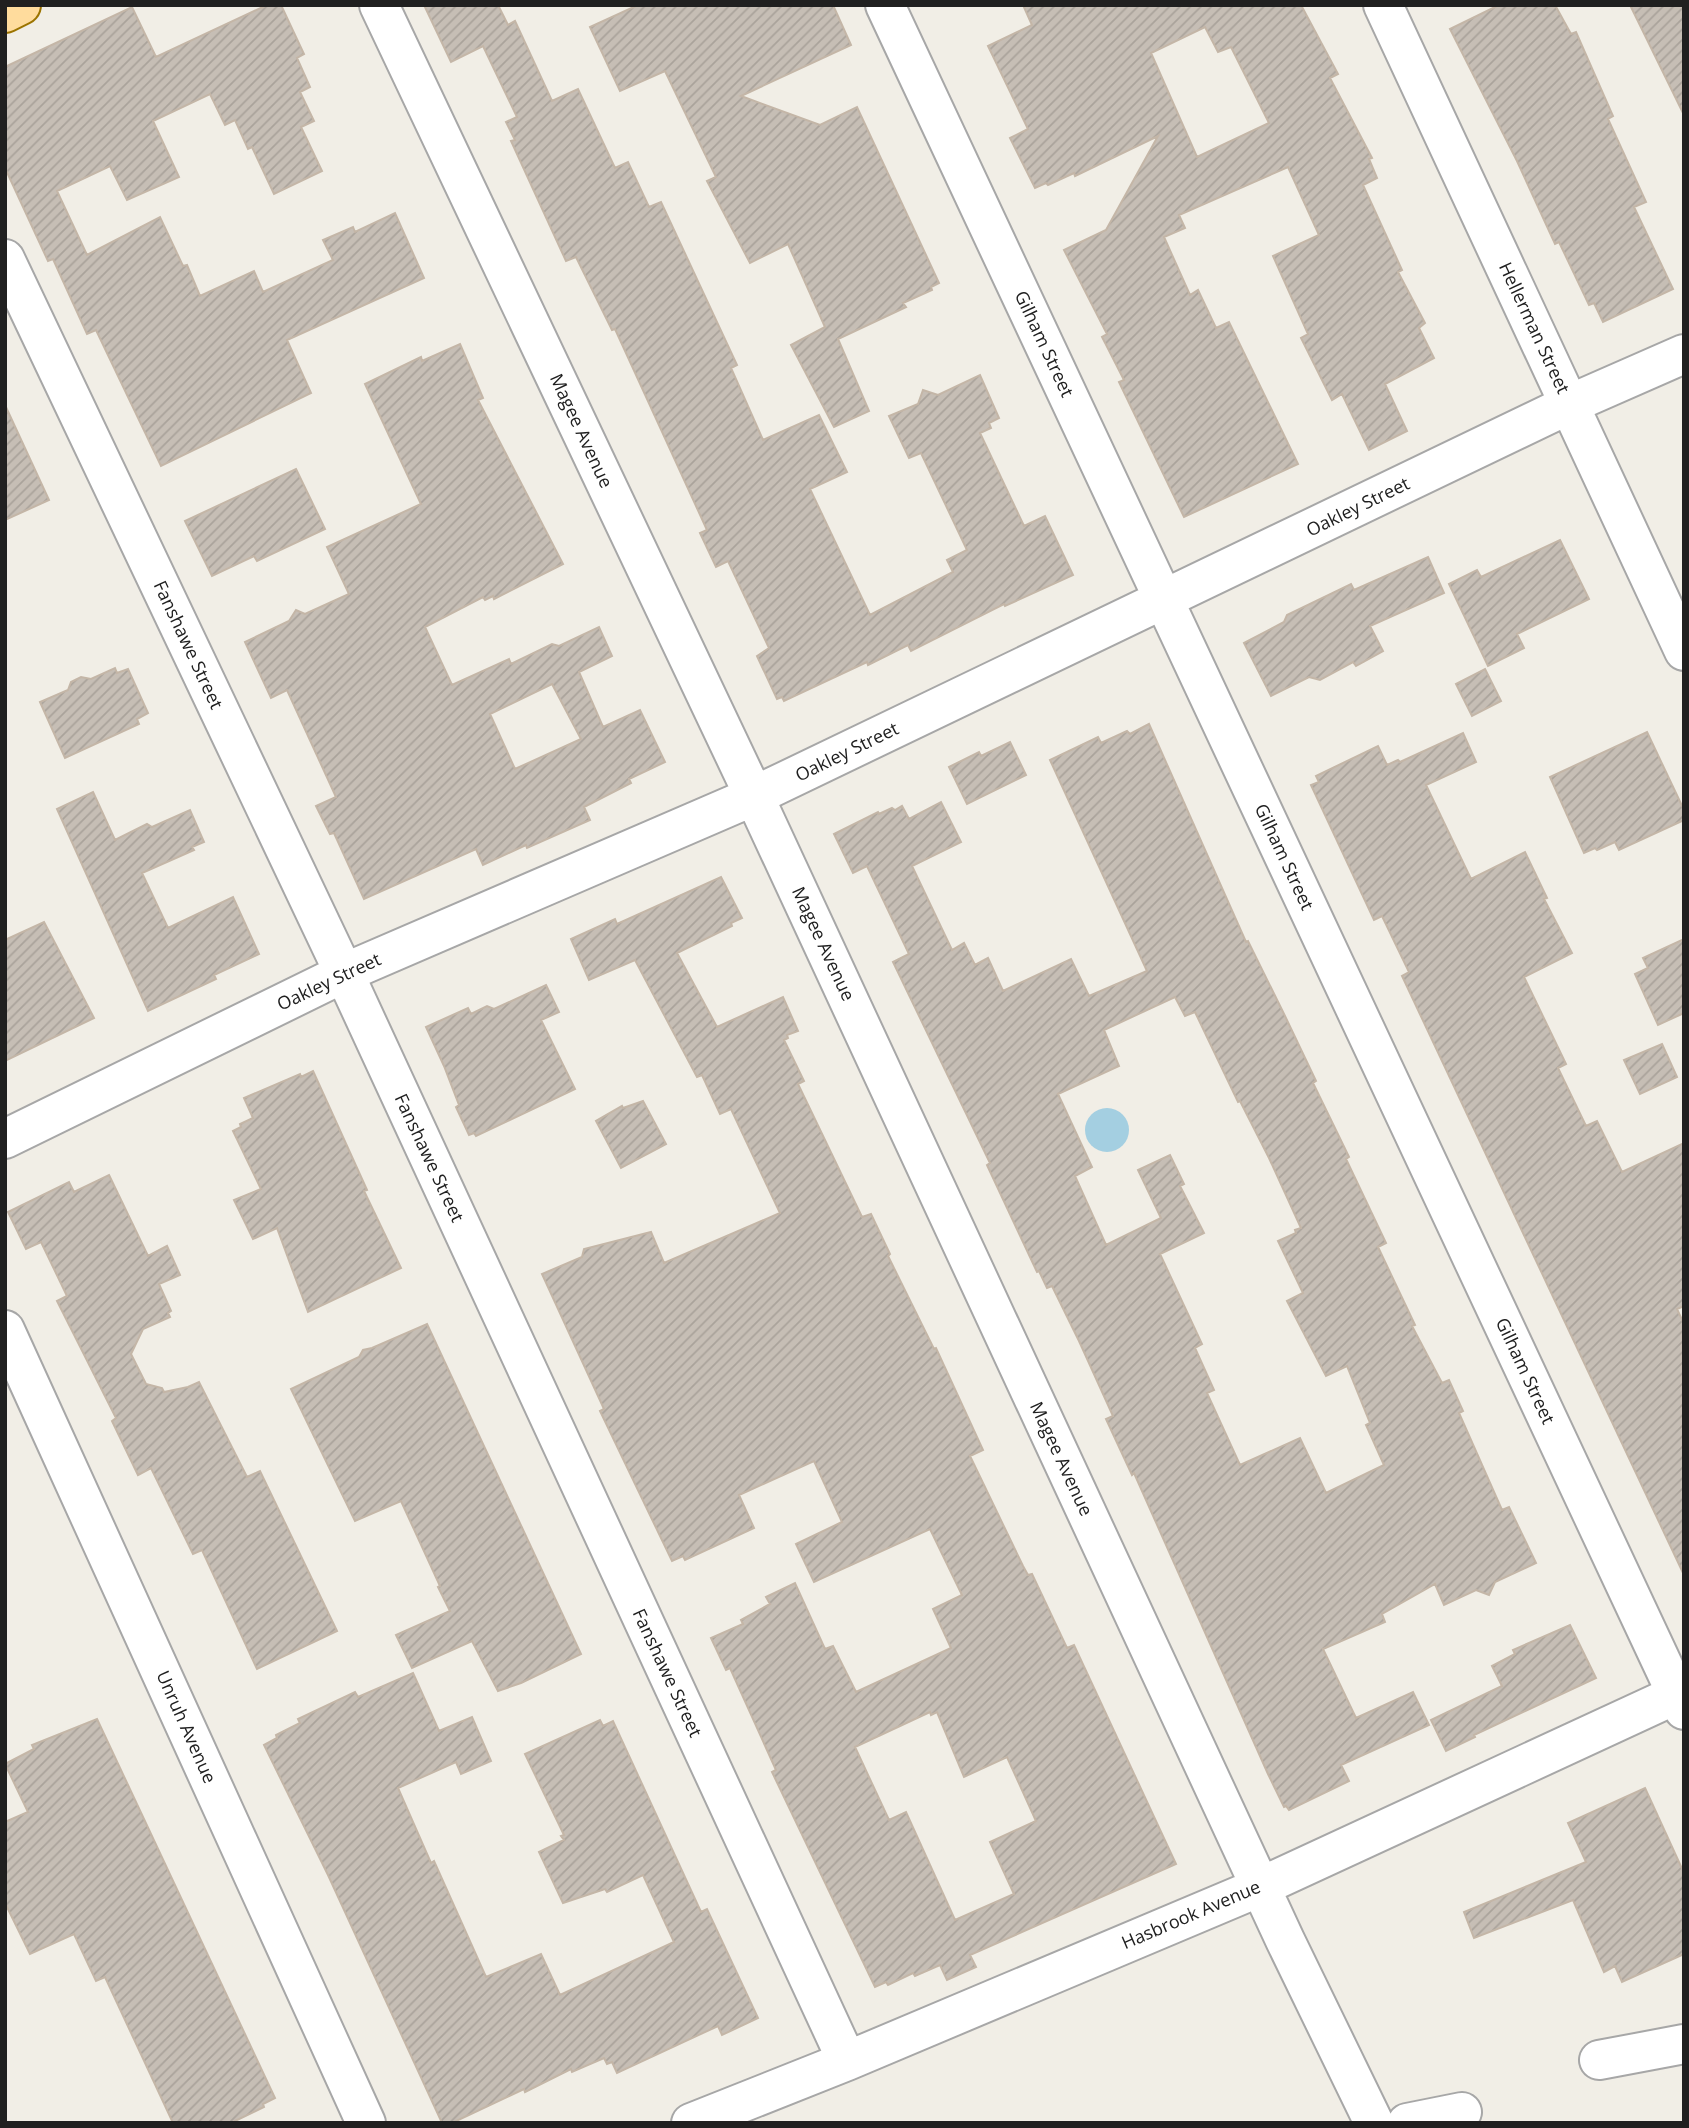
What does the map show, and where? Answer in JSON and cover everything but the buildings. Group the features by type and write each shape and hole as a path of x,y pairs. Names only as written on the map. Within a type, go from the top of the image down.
{"main road":[{"path":"5,13 21,5"}],"street":[{"name":"Magee Avenue","path":"379,5 754,796 1260,1887 1374,2123"},
{"name":"Gilham Street","path":"885,5 1681,1698"},
{"name":"Hellerman Street","path":"1383,5 1684,651"},
{"name":"Fanshawe Street","path":"5,259 344,973 847,2061"},
{"name":"Oakley Street","path":"5,1139 344,973 754,796 1570,404 1684,354"},
{"name":"Unruh Avenue","path":"5,1330 366,2123"},
{"name":"Hasbrook Avenue","path":"691,2123 847,2061 1260,1887 1681,1698"},
{"path":"1599,2060 1684,2044"},
{"path":"1407,2123 1462,2112"}],"water":[{"path":"1107,1108 1122,1115 1129,1130 1122,1145 1107,1152 1092,1145 1085,1130 1092,1115"}]}
